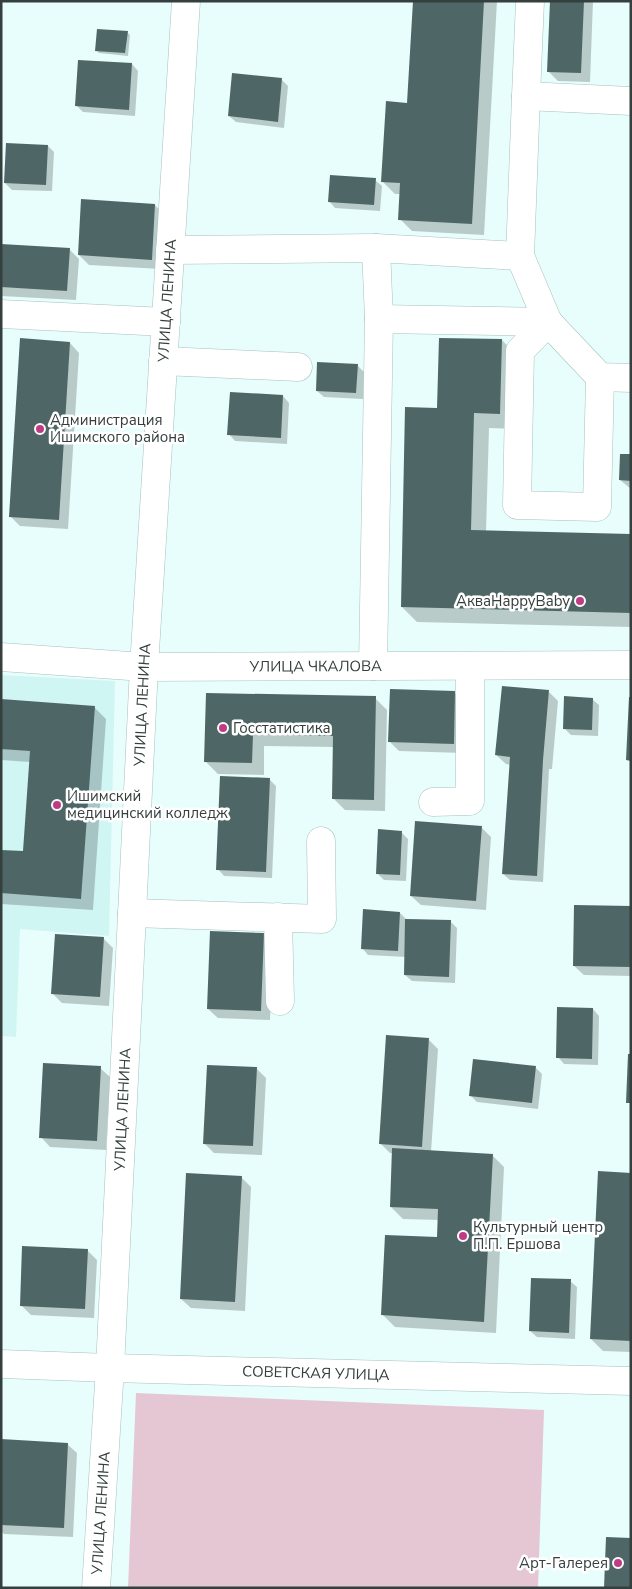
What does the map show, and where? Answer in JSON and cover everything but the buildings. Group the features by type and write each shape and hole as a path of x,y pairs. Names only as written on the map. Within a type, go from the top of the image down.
{"street":[{"name":"УЛИЦА ЛЕНИНА","path":"96,1588 110,1368 144,667 186,1"},
{"path":"530,1 520,256 548,322 600,376 631,378"},
{"path":"526,96 631,101"},
{"path":"373,666 379,319 376,248"},
{"path":"170,250 376,248 520,256"},
{"path":"1,314 166,322"},
{"path":"379,319 548,322"},
{"path":"548,322 520,351 517,505 597,507 600,376"},
{"path":"163,361 298,367"},
{"name":"УЛИЦА ЧКАЛОВА","path":"1,657 144,667 631,665"},
{"path":"433,802 470,801 470,666"},
{"path":"132,913 322,918 321,841"},
{"path":"278,917 280,1001"},
{"name":"СОВЕТСКАЯ УЛИЦА","path":"1,1364 631,1382"}],"shaded area":[{"name":"Ишимский медицинский колледж","path":"1,675 115,681 109,936 20,929 16,1037 1,1036"},
{"path":"136,1393 544,1410 538,1588 128,1588"}],"place":[{"name":"Администрация Ишимского района","path":"40,429"},
{"name":"АкваHappyBaby","path":"580,601"},
{"name":"Госстатистика","path":"223,728"},
{"name":"Ишимский медицинский колледж","path":"57,805"},
{"name":"Культурный центр П.П. Ершова","path":"463,1236"},
{"name":"Арт-Галерея","path":"618,1563"}]}
